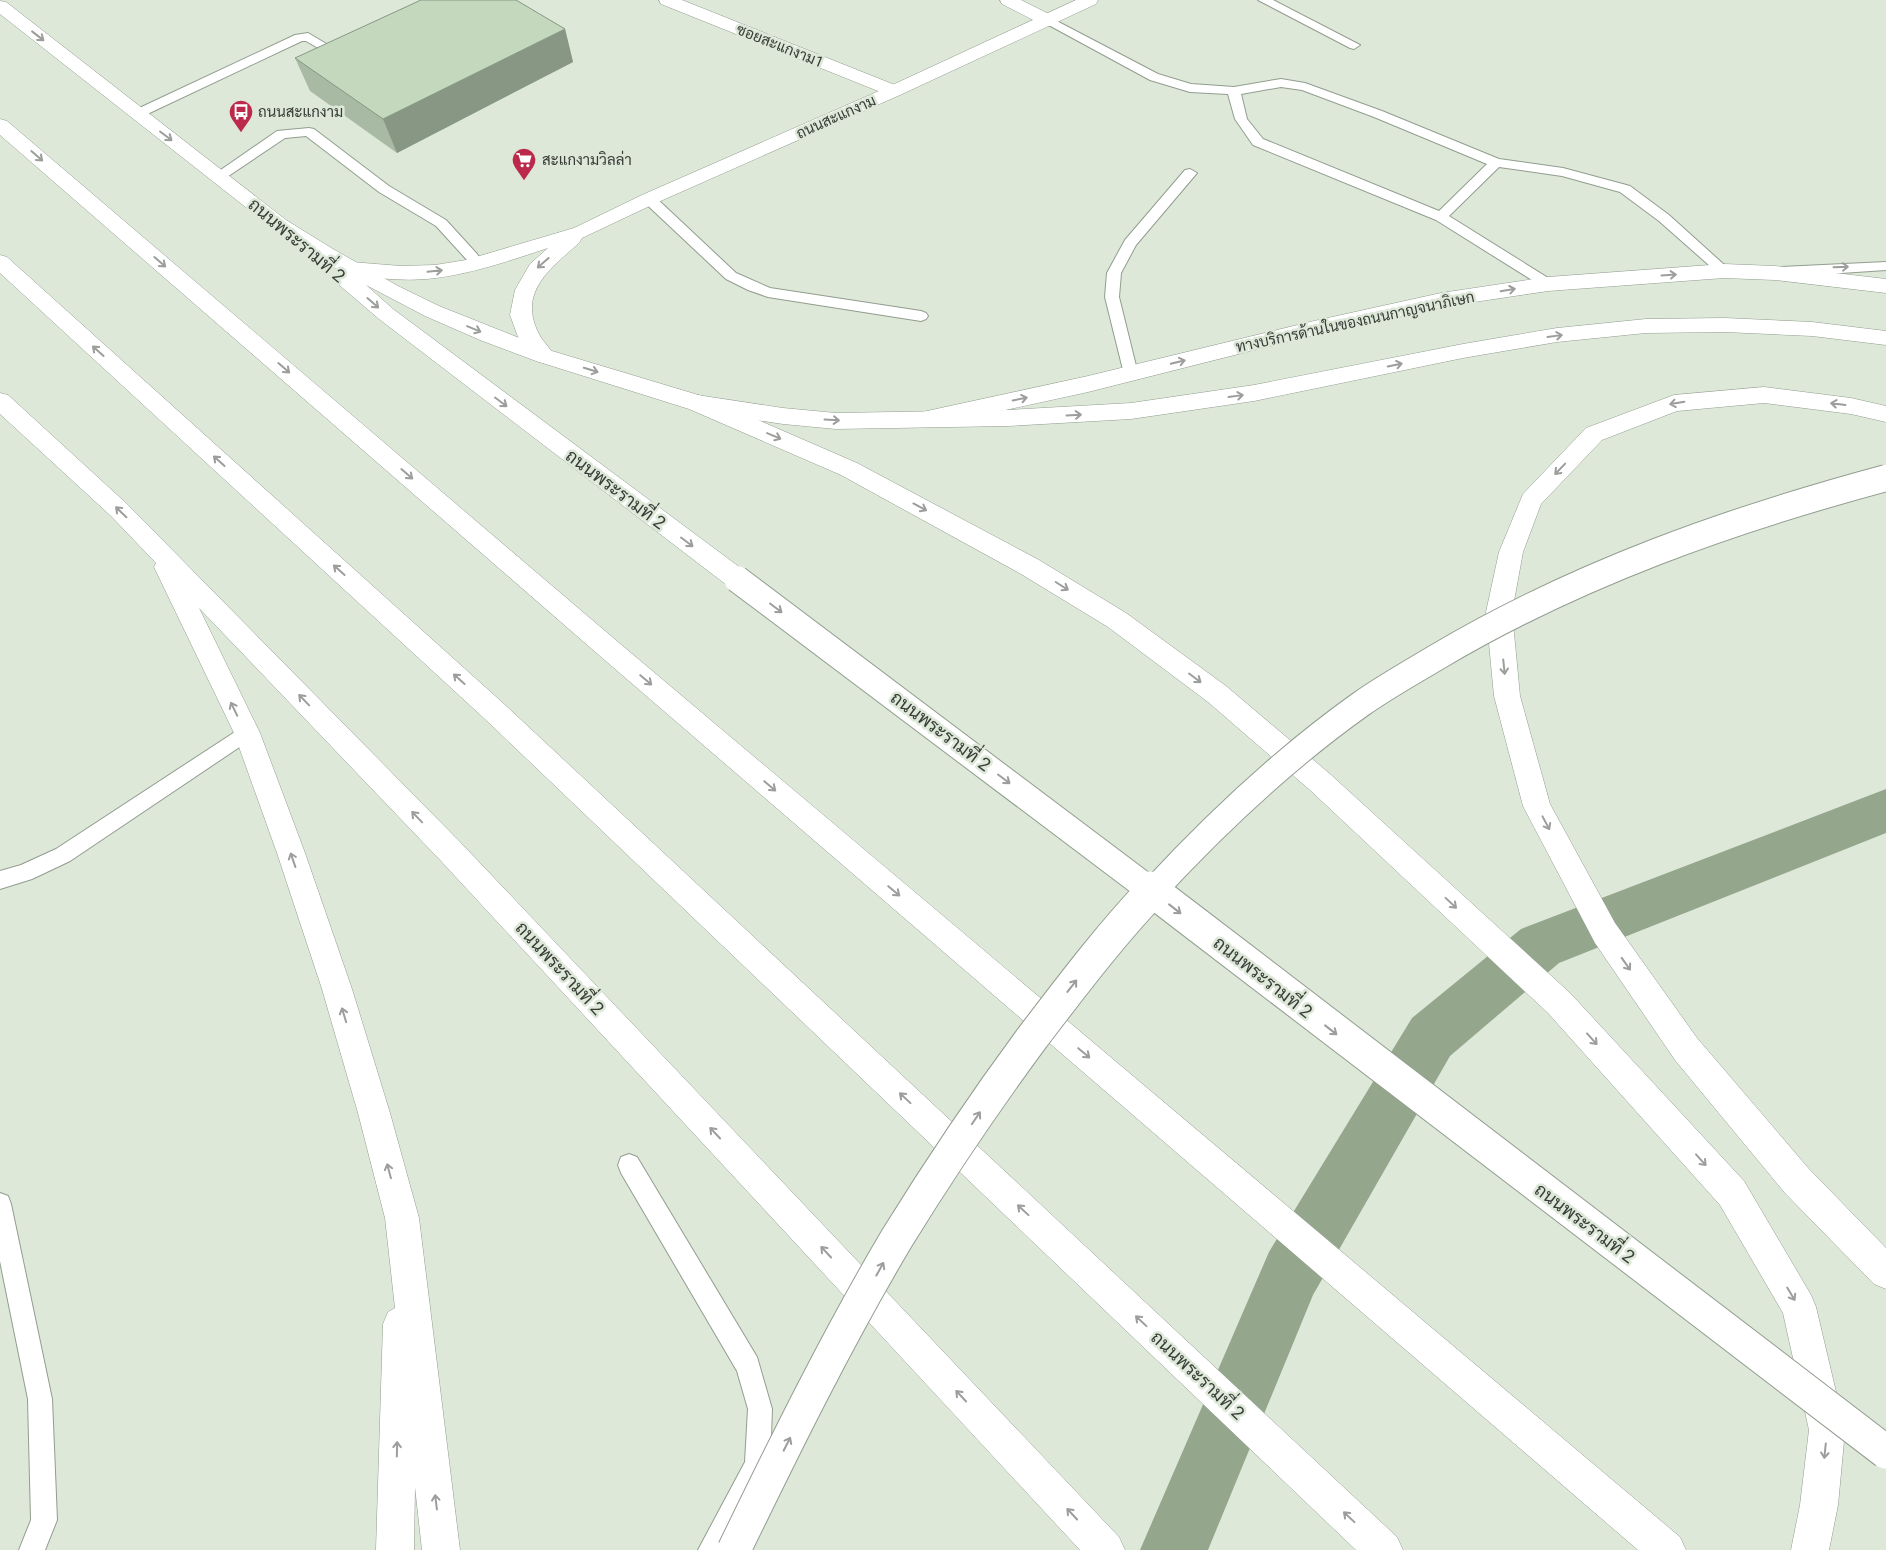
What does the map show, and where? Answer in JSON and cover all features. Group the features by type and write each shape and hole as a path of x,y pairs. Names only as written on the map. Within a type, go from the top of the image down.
{"main road":[{"name":"ซอยสะแกงาม1","path":"667,0 894,91"},
{"path":"1008,0 1049,20"},
{"name":"ถนนสะแกงาม","path":"351,269 401,273 435,272 468,266 581,232 649,199 894,91 1090,0"},
{"name":"ถนนพระรามที่ 2","path":"0,6 283,225 386,314 1143,884 1886,1452"},
{"path":"0,124 609,649 1667,1550"},
{"path":"283,225 351,269 432,311 488,336 544,356 697,403 849,469 1030,567 1117,620 1217,694 1320,782 1560,1003 1732,1193 1799,1307 1827,1430 1819,1505 1810,1550"},
{"name":"ถนนสะแกงาม","path":"544,356 529,338 521,315 525,290 537,269 581,232"},
{"name":"ถนนพระรามที่ 2","path":"0,262 495,712 1384,1550"},
{"name":"ทางบริการด้านในของถนนกาญจนาภิเษก","path":"921,420 1130,374 1314,328 1432,302 1548,284 1724,271 1775,272 1886,286"},
{"path":"697,403 783,416 836,421 1008,418 1131,411 1254,393 1472,349 1557,335 1646,326 1725,326 1802,329 1886,338"},
{"path":"1886,414 1851,406 1764,395 1674,403 1594,434 1531,500 1511,552 1499,612 1507,696 1537,806 1604,933 1686,1049 1797,1181 1886,1272"},
{"name":"ถนนพระรามที่ 2","path":"0,401 120,510 451,852 1106,1550"},
{"path":"734,1550 822,1374 887,1255 957,1146 1031,1039 1081,974 1160,881 1236,804 1279,767 1356,707 1442,653 1524,610 1626,564 1725,526 1798,502 1886,478"},
{"path":"156,546 246,733 291,853 336,989 374,1113 402,1218 441,1550"},
{"path":"396,1550 402,1218"}],"lane":[{"path":"1264,0 1354,45"},
{"path":"1049,20 1154,77 1190,88 1234,90 1281,83 1305,87 1496,163 1563,172 1625,189 1664,218 1724,271"},
{"path":"138,114 299,38 308,37 340,56"},
{"path":"1234,90 1236,110 1246,130 1258,142 1441,217 1548,284"},
{"path":"219,176 282,134 309,132 384,189 440,223 472,257"},
{"path":"1441,217 1496,163"},
{"path":"1130,374 1112,297 1114,273 1130,243 1190,173"},
{"path":"649,199 731,276 753,287 768,292 921,316"},
{"path":"1775,272 1886,266"},
{"path":"0,880 25,873 63,855 246,733"},
{"path":"630,1164 748,1366 760,1409 758,1464 711,1550"},
{"path":"0,1204 40,1399 44,1520 32,1550"}],"building":[{"path":"421,0 516,0 565,29 383,119 295,58"}],"waterway":[{"path":"1174,1550 1291,1274 1431,1037 1540,946 1886,811"}],"place":[{"name":"ถนนสะแกงาม","path":"241,133"},
{"name":"สะแกงามวิลล่า","path":"524,181"}]}
